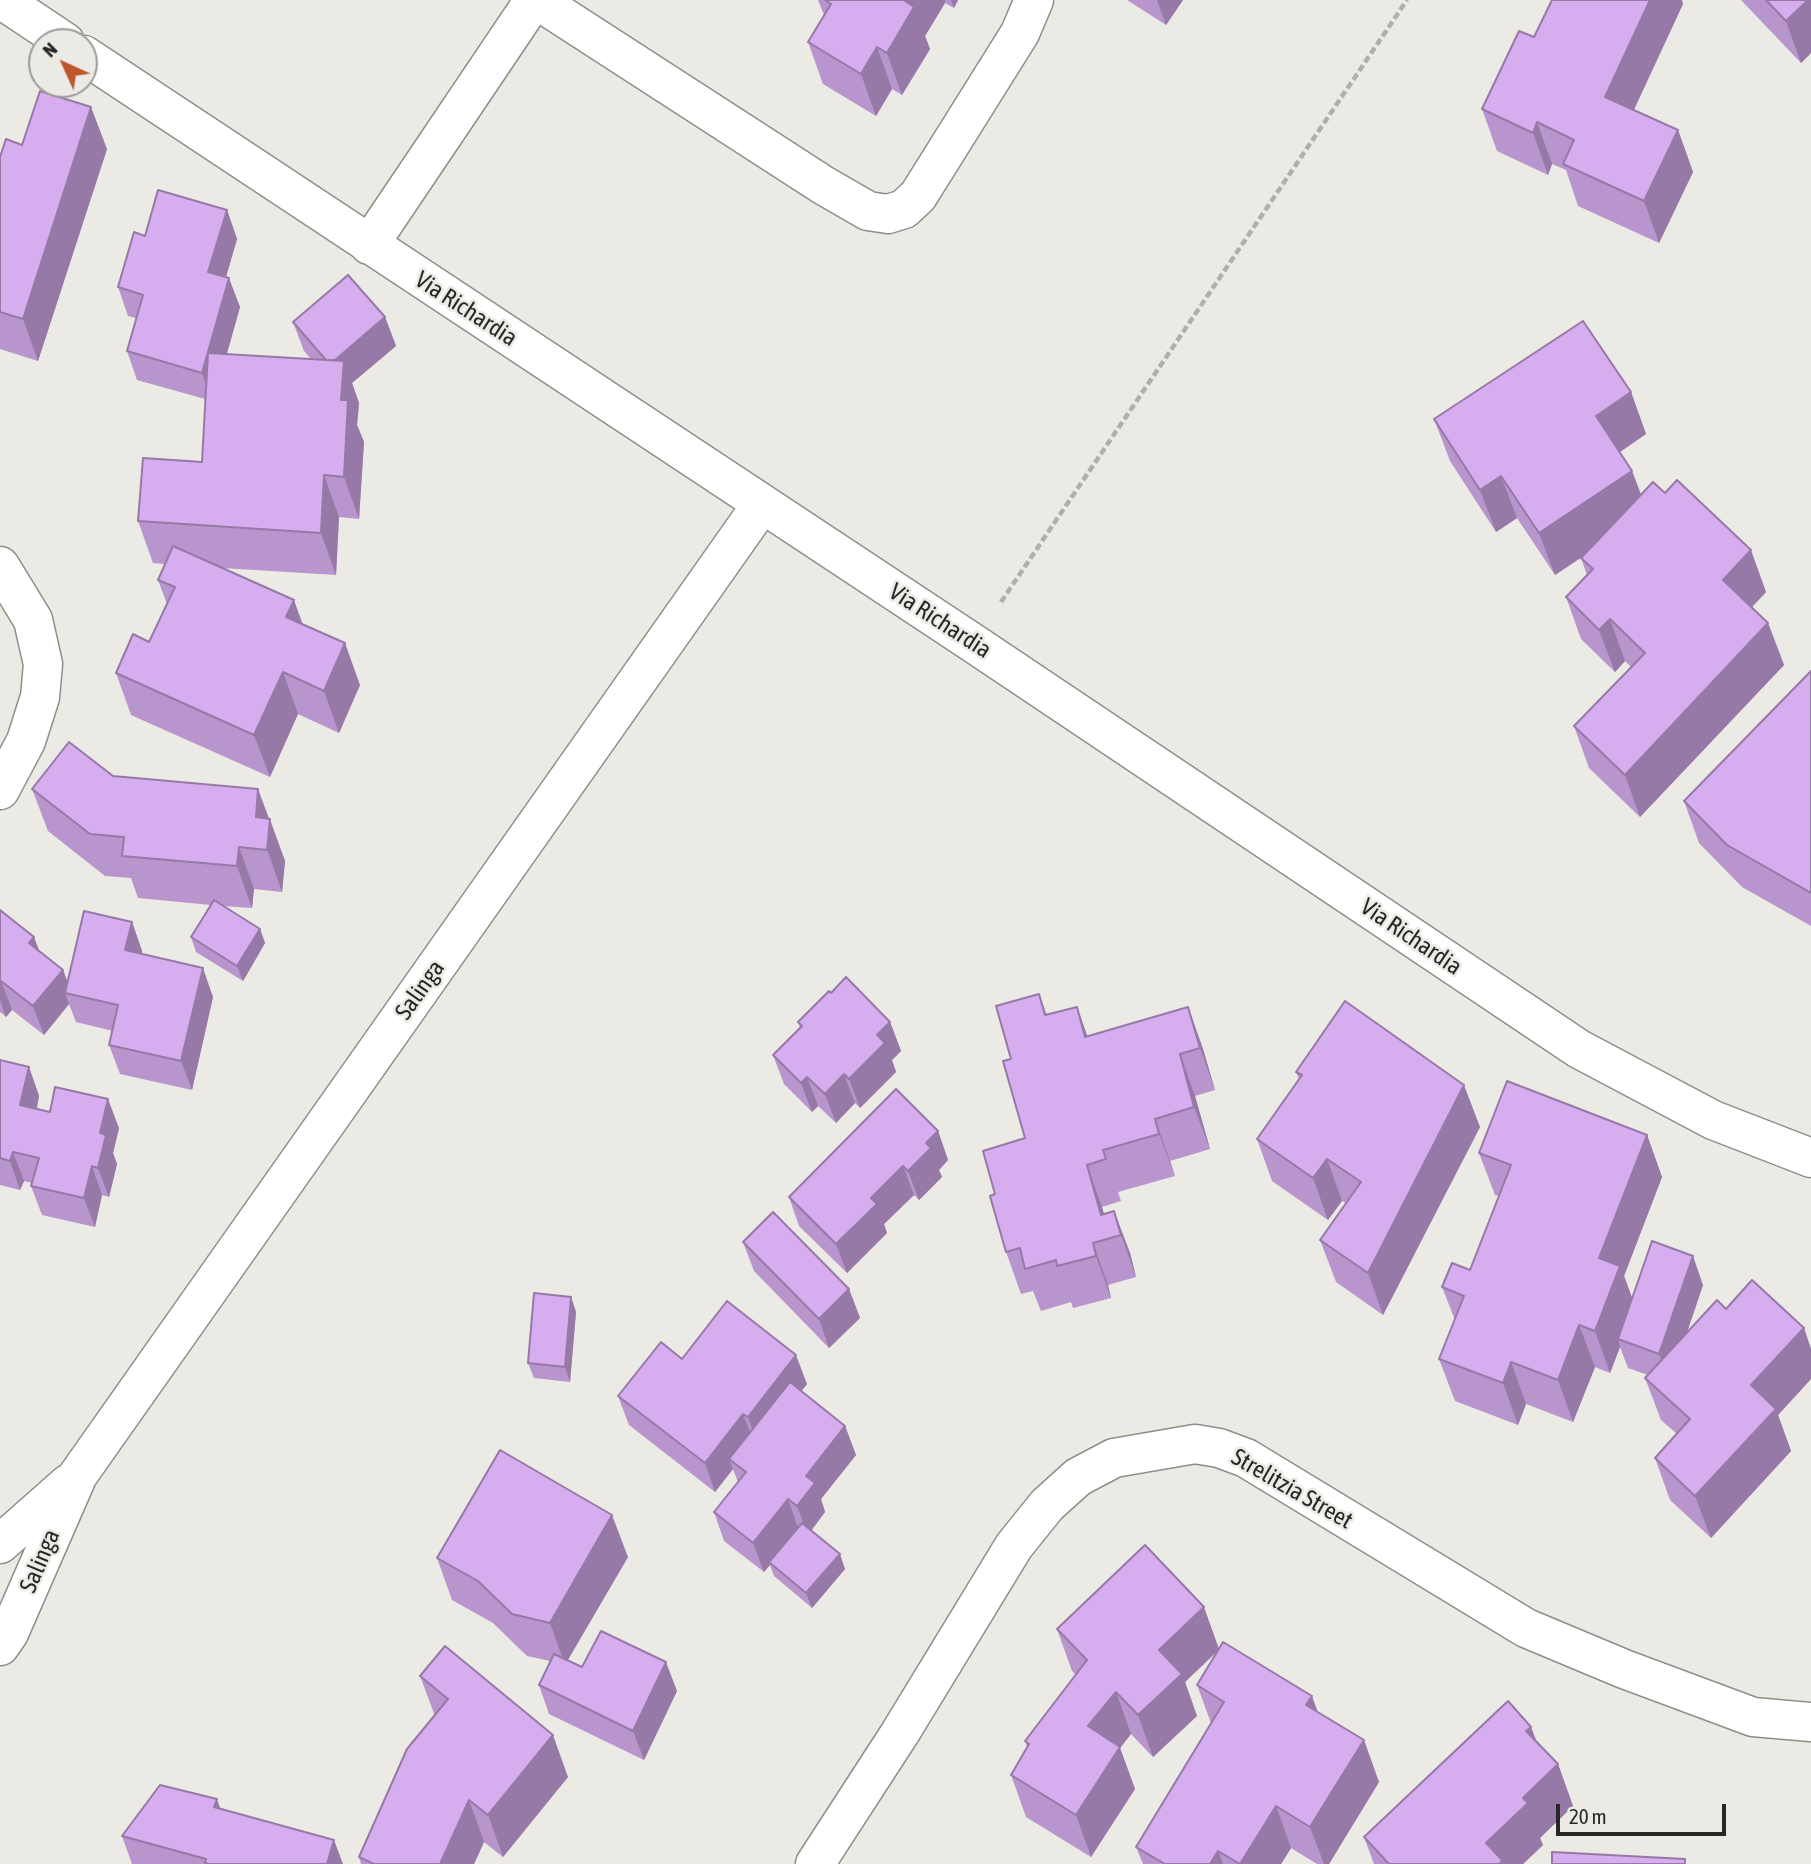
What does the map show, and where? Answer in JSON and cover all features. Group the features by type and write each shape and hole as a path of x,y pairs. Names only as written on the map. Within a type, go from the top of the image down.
{"street":[{"path":"2,0 44,28"},
{"path":"369,244 536,0 823,185 868,211 888,214 904,209 918,196 1020,33 1034,0"},
{"name":"Via Richardia","path":"98,64 974,643 1579,1049 1713,1120 1811,1157"},
{"name":"Salinga","path":"0,1646 9,1633 78,1475 762,504"},
{"path":"0,566 33,620 43,664 40,697 26,741 0,790"},
{"name":"Strelitzia Street","path":"815,1864 900,1733 1014,1546 1047,1505 1079,1477 1114,1458 1195,1444 1219,1448 1246,1458 1526,1628 1624,1669 1753,1717 1811,1722"},
{"name":"Salinga","path":"0,1544 78,1475"}],"path":[{"path":"974,643 1407,0"}],"building":[{"path":"825,0 906,0 914,7 887,53 877,47 861,74 808,42 831,4"},
{"path":"1552,0 1650,0 1605,97 1678,130 1644,201 1563,164 1574,140 1537,122 1533,133 1482,109 1519,31 1534,37"},
{"path":"1766,0 1808,0 1786,21"},
{"path":"38,98 62,98 91,107 23,319 0,312 0,157 6,139 22,145"},
{"path":"158,190 227,210 208,272 229,278 202,373 127,351 143,295 118,287 134,232 145,236"},
{"path":"348,275 385,317 335,360 326,360 293,322"},
{"path":"1583,321 1631,392 1596,416 1632,471 1539,533 1501,476 1480,490 1434,419"},
{"path":"208,353 344,361 341,400 348,400 344,477 324,475 321,533 138,521 143,458 202,462"},
{"path":"1677,480 1751,550 1723,580 1768,623 1625,775 1574,726 1645,653 1610,619 1599,630 1566,597 1593,569 1581,558 1653,482 1665,493"},
{"path":"173,546 294,600 286,617 345,643 324,691 283,672 254,735 116,673 133,634 149,642 175,587 158,580"},
{"path":"1811,671 1811,893 1727,845 1684,801"},
{"path":"69,742 113,776 258,789 256,817 270,819 267,850 239,847 237,866 122,856 124,837 90,834 32,789"},
{"path":"214,900 260,929 237,966 191,937"},
{"path":"0,910 34,937 29,943 63,970 33,1006 0,982"},
{"path":"84,911 132,922 125,950 203,968 181,1061 109,1045 118,1005 65,993"},
{"path":"846,977 890,1022 877,1035 885,1043 849,1079 844,1074 825,1094 807,1077 801,1083 773,1055 802,1026 798,1022"},
{"path":"1039,994 1045,1015 1077,1007 1085,1037 1188,1007 1200,1048 1180,1054 1194,1107 1155,1119 1159,1134 1103,1150 1106,1159 1087,1165 1101,1215 1114,1211 1121,1235 1093,1243 1096,1256 1057,1266 1056,1260 1025,1269 1020,1248 1006,1252 990,1196 995,1194 983,1151 1025,1138 1003,1061 1011,1059 996,1006"},
{"path":"1345,1001 1464,1085 1368,1273 1320,1240 1361,1182 1327,1159 1313,1178 1257,1139 1302,1075 1296,1072"},
{"path":"0,1060 29,1067 20,1105 50,1112 55,1087 108,1099 100,1133 106,1135 98,1168 92,1166 84,1198 31,1186 39,1158 13,1152 10,1161 0,1158"},
{"path":"1507,1081 1647,1135 1599,1258 1620,1266 1595,1331 1579,1325 1558,1380 1511,1362 1503,1383 1439,1359 1464,1296 1442,1287 1452,1263 1470,1270 1511,1165 1479,1153"},
{"path":"896,1089 938,1131 926,1143 931,1148 908,1171 903,1166 871,1198 877,1204 836,1244 789,1197"},
{"path":"773,1212 849,1289 819,1319 743,1242"},
{"path":"1652,1241 1693,1256 1659,1354 1618,1339"},
{"path":"1752,1280 1804,1328 1751,1385 1776,1409 1695,1496 1655,1458 1690,1419 1645,1378 1717,1300 1726,1309"},
{"path":"534,1293 571,1297 565,1367 528,1363"},
{"path":"727,1301 796,1355 748,1417 743,1414 705,1463 618,1396 661,1342 682,1359"},
{"path":"790,1382 845,1426 806,1476 815,1483 797,1506 788,1499 753,1543 714,1512 746,1472 729,1459"},
{"path":"500,1450 612,1515 550,1623 512,1614 478,1581 437,1558"},
{"path":"802,1523 840,1554 806,1593 769,1562"},
{"path":"1145,1545 1204,1607 1159,1650 1182,1674 1138,1715 1116,1692 1088,1726 1120,1747 1076,1815 1011,1775 1029,1744 1025,1741 1087,1660 1057,1629"},
{"path":"601,1631 666,1662 633,1731 539,1685 554,1654 582,1667"},
{"path":"1223,1642 1312,1696 1306,1705 1364,1740 1310,1827 1276,1806 1240,1864 1218,1851 1210,1864 1165,1864 1136,1847 1224,1702 1197,1685"},
{"path":"445,1646 553,1735 488,1815 469,1800 440,1864 374,1864 359,1857 407,1749 448,1699 420,1676"},
{"path":"1508,1701 1531,1727 1526,1731 1558,1764 1523,1798 1528,1803 1486,1843 1502,1860 1500,1864 1389,1864 1364,1837"},
{"path":"160,1785 217,1799 214,1807 334,1840 327,1864 209,1864 205,1863 206,1859 122,1836"},
{"path":"1552,1852 1685,1859 1685,1864 1552,1864"}]}
